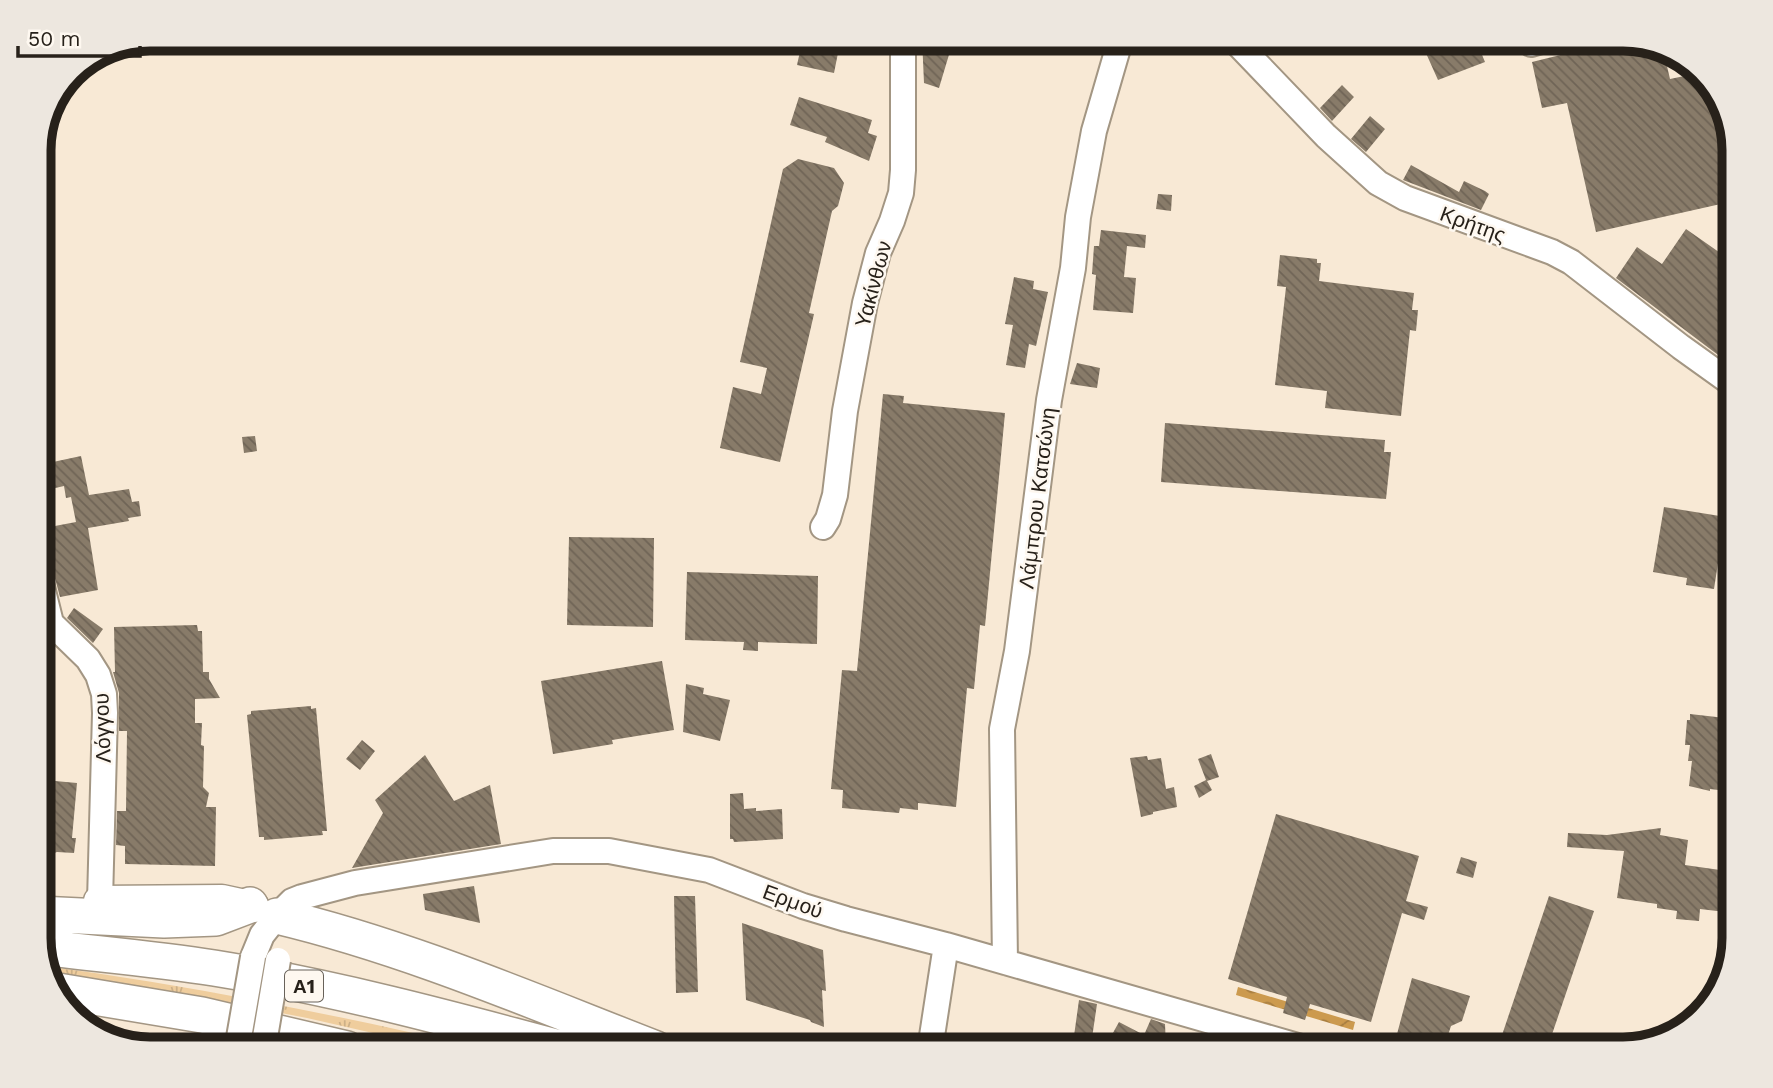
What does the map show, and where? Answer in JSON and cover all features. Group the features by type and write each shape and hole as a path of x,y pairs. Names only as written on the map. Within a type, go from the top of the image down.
{"highway":[{"path":"51,915 164,920 216,918 263,911 331,929 472,978 625,1037"},
{"name":"Α1","path":"52,949 214,968 392,1005 516,1037"},
{"path":"67,992 202,1015 296,1037"}],"main road":[{"path":"51,899 222,900 263,911"}],"street":[{"name":"Υακίνθων","path":"822,527 828,519 835,495 845,411 865,303 878,253 901,193 903,51"},
{"name":"Λάμπρου Κατσώνη","path":"1006,962 1002,729 1017,651 1049,400 1073,268 1078,217 1094,131 1117,51"},
{"name":"Κρήτης","path":"1244,51 1326,136 1378,183 1405,198 1552,252 1571,262 1722,376"},
{"name":"Λόγγου","path":"51,623 88,659 98,675 104,694 100,901"},
{"name":"Ερμού","path":"263,911 355,883 553,851 609,851 709,870 803,906 1266,1037"},
{"path":"239,1037 253,957 262,935 263,911"},
{"path":"263,911 280,943 264,1037"},
{"path":"932,1037 946,945"}],"green space":[{"path":"55,968 265,1002 431,1037 390,1037 209,999 59,977"}],"water":[{"path":"1238,987 1355,1022 1353,1030 1236,995"}],"building":[{"path":"800,51 838,51 834,73 797,65"},
{"path":"923,51 950,51 939,88 924,83"},
{"path":"1425,51 1480,51 1485,62 1438,80"},
{"path":"1576,51 1636,52 1666,60 1670,79 1688,75 1706,95 1717,118 1722,143 1722,204 1596,232 1567,103 1542,108 1532,62"},
{"path":"1342,85 1354,97 1332,121 1320,108"},
{"path":"799,97 872,120 868,133 877,136 869,161 825,142 827,137 790,125"},
{"path":"1370,116 1385,129 1366,152 1351,139"},
{"path":"798,159 834,168 844,183 838,206 832,211 809,313 814,314 780,462 720,448 733,387 761,394 767,368 740,362 783,169"},
{"path":"1411,165 1459,192 1464,181 1485,191 1489,194 1481,210 1403,180"},
{"path":"1158,194 1172,195 1171,211 1156,209"},
{"path":"1686,229 1722,254 1722,358 1616,278 1637,247 1662,264"},
{"path":"1101,230 1146,235 1145,248 1127,246 1124,277 1136,278 1133,313 1093,310 1096,275 1092,274 1094,246 1099,246"},
{"path":"1280,255 1317,259 1317,263 1321,263 1319,281 1414,293 1412,310 1418,310 1416,331 1410,330 1401,416 1325,408 1327,391 1275,385 1286,287 1277,286"},
{"path":"1014,277 1034,281 1033,289 1048,292 1036,346 1029,344 1025,368 1006,365 1013,325 1005,324"},
{"path":"1077,363 1100,368 1097,388 1070,384"},
{"path":"883,394 904,396 903,403 1005,413 985,626 980,625 974,689 967,688 956,807 918,803 918,810 900,808 899,813 842,808 843,790 831,789 842,670 857,671"},
{"path":"1165,423 1385,440 1384,452 1391,452 1386,499 1161,482"},
{"path":"255,436 257,451 244,453 242,437"},
{"path":"81,456 89,495 129,489 132,502 139,501 141,516 128,518 129,521 88,528 98,590 60,597 51,568 51,527 76,522 71,497 66,498 64,486 51,489 51,462"},
{"path":"1664,507 1722,516 1722,537 1714,589 1686,585 1687,578 1653,572"},
{"path":"569,537 654,538 653,627 567,625"},
{"path":"687,572 818,576 817,644 758,642 758,651 743,650 744,642 685,640"},
{"path":"74,608 103,629 93,643 67,618"},
{"path":"197,625 198,631 202,631 203,672 209,672 209,679 220,698 195,699 195,723 202,723 203,787 209,793 206,807 216,807 215,866 125,864 125,846 116,845 117,811 126,811 127,731 119,731 119,693 113,672 114,627"},
{"path":"662,661 674,730 612,740 613,744 553,754 541,681"},
{"path":"686,684 704,688 703,694 730,700 720,741 683,732"},
{"path":"311,706 311,709 316,708 327,831 322,831 323,835 264,840 264,837 259,837 247,715 251,714 251,711"},
{"path":"1690,714 1722,718 1722,790 1710,791 1689,786 1692,761 1688,761 1690,745 1685,745 1687,720 1690,720"},
{"path":"362,740 375,751 360,770 346,759"},
{"path":"1211,754 1219,777 1207,781 1212,790 1199,798 1194,786 1206,780 1198,759"},
{"path":"425,755 454,801 490,785 501,844 352,868 383,813 375,800"},
{"path":"1147,756 1148,760 1161,758 1166,789 1174,787 1177,807 1141,817 1130,758"},
{"path":"55,781 77,783 72,838 76,838 74,853 51,854"},
{"path":"743,793 744,809 782,809 783,839 734,842 730,839 730,794"},
{"path":"1276,814 1419,856 1406,901 1428,907 1424,920 1402,913 1371,1022 1310,1004 1305,1020 1283,1013 1287,997 1228,979"},
{"path":"1661,828 1660,835 1688,840 1685,865 1722,870 1722,912 1700,909 1699,921 1676,919 1677,911 1657,908 1657,904 1617,898 1624,851 1567,847 1568,833 1607,835"},
{"path":"1461,857 1477,862 1473,878 1456,873"},
{"path":"474,886 480,923 425,910 423,894"},
{"path":"674,896 695,896 698,992 676,993"},
{"path":"1549,896 1594,911 1551,1037 1502,1035"},
{"path":"742,923 823,950 826,991 822,990 824,1027 746,1000"},
{"path":"1412,978 1470,996 1462,1021 1451,1026 1447,1037 1425,1037 1413,1033 1412,1037 1396,1037"},
{"path":"1079,1000 1097,1004 1092,1037 1074,1036"},
{"path":"1151,1019 1165,1024 1166,1037 1111,1037 1119,1022 1144,1035"}]}
